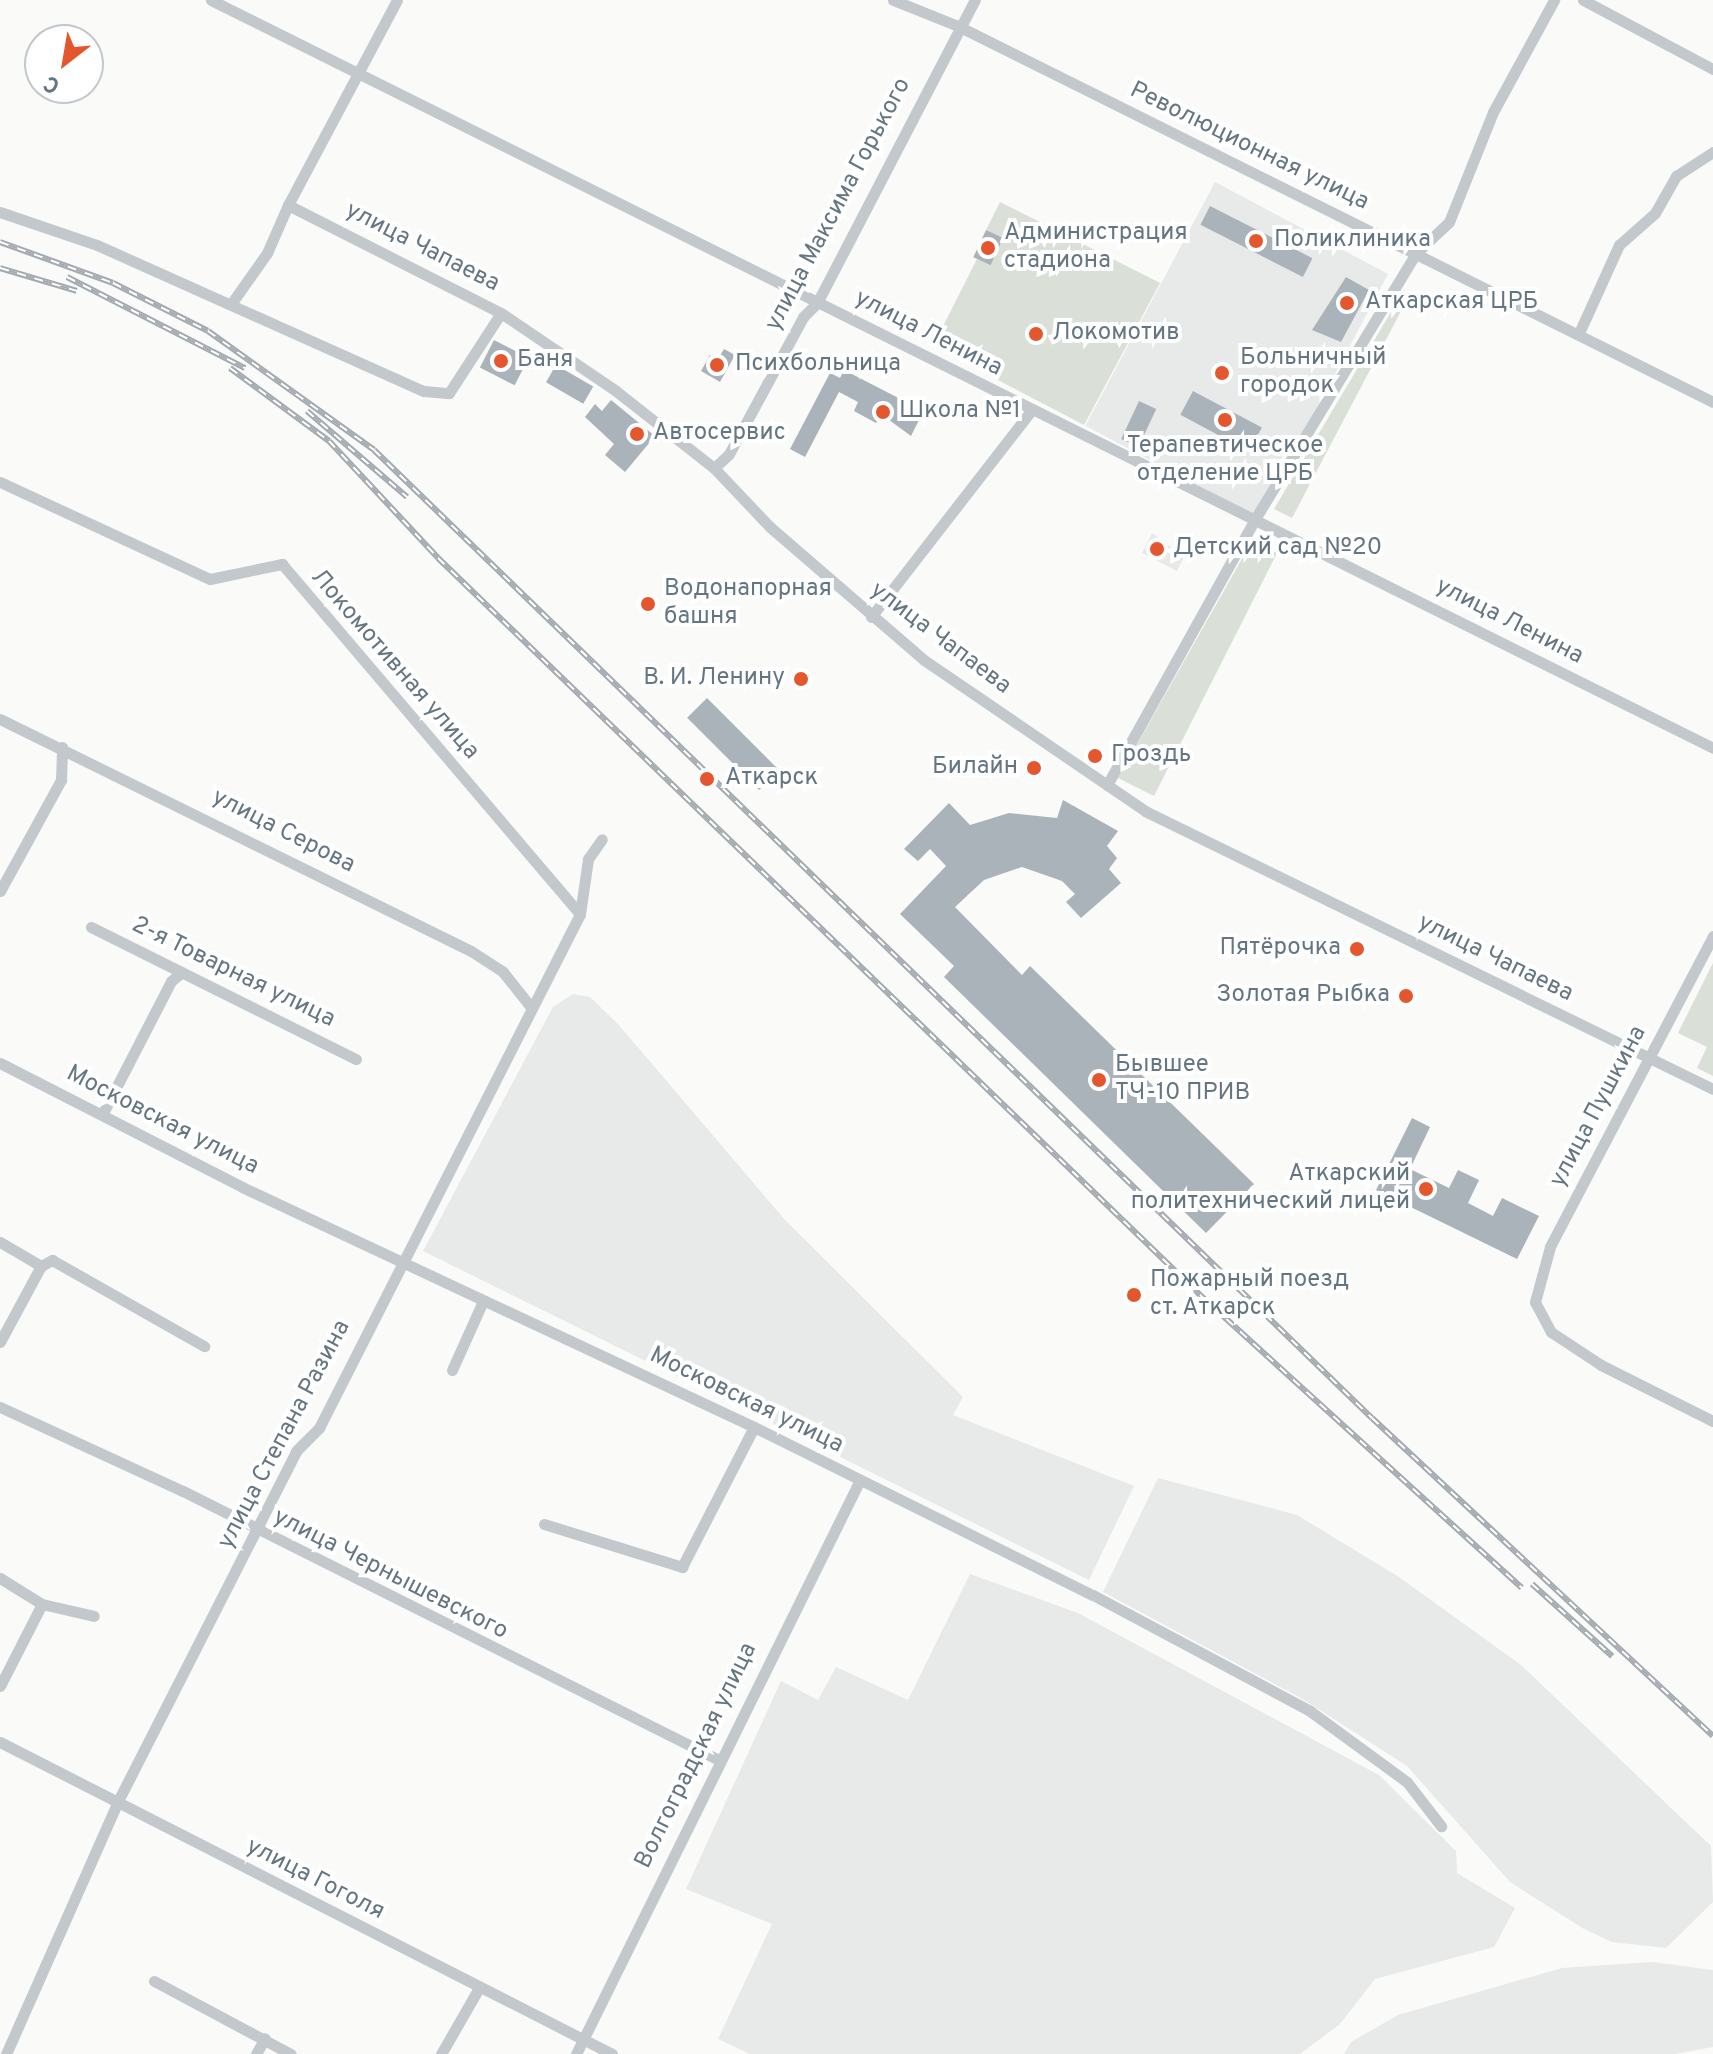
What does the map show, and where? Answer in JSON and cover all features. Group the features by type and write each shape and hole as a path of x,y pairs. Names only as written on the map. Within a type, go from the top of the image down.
{"street":[{"name":"улица Ленина","path":"211,0 1713,748"},
{"path":"231,304 267,253 288,205 397,0"},
{"name":"Революционная улица","path":"893,0 958,26 1713,402"},
{"name":"улица Максима Горького","path":"714,468 729,454 817,303 958,26 975,0"},
{"path":"1107,785 1255,519 1416,253 1449,222 1493,112 1554,0"},
{"path":"1583,0 1713,69"},
{"path":"1579,333 1619,245 1655,213 1676,176 1713,152"},
{"name":"улица Чапаева","path":"288,205 501,313 616,391 714,468 871,617 1145,811 1713,1089"},
{"path":"0,212 231,304 424,391 449,393 501,313"},
{"path":"871,617 1031,411"},
{"name":"Локомотивная улица","path":"0,482 210,579 282,564 580,914"},
{"name":"улица Серова","path":"0,719 471,951 503,972 530,1006"},
{"path":"0,891 61,780 62,747"},
{"name":"улица Степана Разина","path":"6,2054 117,1803 257,1533 296,1451 319,1428 400,1259 580,914 588,859 602,839"},
{"name":"2-я Товарная улица","path":"91,927 356,1059"},
{"name":"улица Пушкина","path":"1713,936 1550,1247 1535,1302 1551,1332 1601,1365 1713,1421"},
{"path":"103,1113 171,981 182,972"},
{"name":"Московская улица","path":"0,1063 103,1113 242,1187 754,1427 1310,1711 1407,1782 1441,1826"},
{"path":"0,1242 41,1266"},
{"path":"0,1342 41,1266 52,1260 204,1346"},
{"path":"452,1370 483,1301"},
{"name":"улица Чернышевского","path":"0,1407 719,1760"},
{"path":"544,1524 682,1567 754,1427"},
{"name":"Волгоградская улица","path":"576,2054 860,1480"},
{"path":"0,1578 42,1604 94,1616"},
{"path":"0,1686 42,1604"},
{"name":"улица Гоголя","path":"0,1742 612,2054"},
{"path":"154,1981 291,2054"},
{"path":"441,2054 479,1988"},
{"path":"256,2054 265,2038"}],"shaded area":[{"name":"Больничный городок","path":"1215,182 1388,274 1258,518 1085,426"},
{"name":"Локомотив","path":"1000,202 1160,283 1084,425 933,346 977,259 990,265 1003,239 986,230"},
{"path":"1404,290 1410,294 1292,518 1274,509"},
{"name":"Детский сад №20","path":"1152,533 1184,557 1177,571 1142,553"},
{"path":"1252,541 1277,553 1154,796 1118,778"},
{"path":"1713,963 1713,1076 1697,1068 1707,1047 1678,1033"},
{"path":"573,994 590,997 618,1024 785,1220 963,1397 953,1415 1134,1486 1089,1580 423,1251 553,1007"},
{"path":"1158,1478 1297,1515 1399,1577 1521,1665 1711,1846 1713,1902 1666,1948 1612,1942 1584,1929 1510,1882 1407,1766 1301,1698 1103,1592"},
{"path":"970,1574 1078,1613 1379,1775 1456,1851 1457,1873 1515,1908 1494,1947 1375,1979 1340,2024 1300,2054 750,2054 718,2039 772,1924 686,1889 781,1681 818,1700 836,1667 908,1700"},
{"path":"1652,1962 1713,1970 1713,2047 1675,2054 1344,2054 1351,2042 1398,2015 1562,1968"}],"building":[{"name":"Поликлиника","path":"1210,206 1312,258 1303,277 1200,225"},
{"name":"Администрация стадиона","path":"986,230 1003,238 991,265 973,257"},
{"name":"Аткарская ЦРБ","path":"1346,277 1369,290 1341,342 1312,330"},
{"name":"Баня","path":"494,340 529,358 515,385 480,368"},
{"name":"Психбольница","path":"724,349 735,355 720,382 701,371 710,355 718,359"},
{"path":"556,365 593,387 583,404 546,382"},
{"name":"Школа №1","path":"844,370 914,406 910,413 920,418 911,436 881,414 876,423 854,411 858,402 839,392 805,457 790,449 830,373 840,378"},
{"name":"Терапевтическое отделение ЦРБ","path":"1193,391 1262,428 1249,451 1180,415"},
{"name":"Автосервис","path":"611,400 655,436 625,472 605,455 614,444 585,417 595,404 602,411"},
{"path":"1139,401 1156,409 1138,447 1121,439"},
{"name":"Аткарск","path":"707,698 779,770 759,790 687,718"},
{"name":"Бывшее ТЧ-10 ПРИВ","path":"1063,800 1118,831 1107,846 1117,858 1109,869 1121,883 1081,918 1066,902 1075,894 1062,881 1022,867 984,880 955,907 1022,975 1030,966 1254,1184 1206,1233 944,977 954,966 900,914 946,866 930,849 918,861 904,849 949,803 970,825 1009,813 1057,818"},
{"name":"Аткарский политехнический лицей","path":"1412,1118 1430,1127 1410,1169 1449,1188 1458,1170 1479,1180 1468,1203 1493,1216 1502,1198 1539,1216 1517,1259 1376,1190"}],"railway":[{"path":"0,242 113,283 208,331 374,450 1372,1418 1713,1736"},
{"path":"0,268 77,291"},
{"path":"67,277 245,368"},
{"path":"230,368 329,441 438,558 1200,1295 1522,1588"},
{"path":"307,411 407,497"},
{"path":"1532,1584 1612,1656"}],"place":[{"name":"Поликлиника","path":"1256,241"},
{"name":"Администрация стадиона","path":"988,248"},
{"name":"Аткарская ЦРБ","path":"1347,303"},
{"name":"Локомотив","path":"1036,334"},
{"name":"Баня","path":"501,361"},
{"name":"Психбольница","path":"717,365"},
{"name":"Больничный городок","path":"1222,373"},
{"name":"Школа №1","path":"883,412"},
{"name":"Терапевтическое отделение ЦРБ","path":"1225,420"},
{"name":"Автосервис","path":"637,434"},
{"name":"Детский сад №20","path":"1157,549"},
{"name":"Водонапорная башня","path":"648,604"},
{"name":"В. И. Ленину","path":"801,679"},
{"name":"Гроздь","path":"1095,756"},
{"name":"Билайн","path":"1034,768"},
{"name":"Аткарск","path":"707,779"},
{"name":"Пятёрочка","path":"1357,949"},
{"name":"Золотая Рыбка","path":"1406,996"},
{"name":"Бывшее ТЧ-10 ПРИВ","path":"1099,1080"},
{"name":"Аткарский политехнический лицей","path":"1426,1189"},
{"name":"Пожарный поезд ст. Аткарск","path":"1134,1295"}]}
